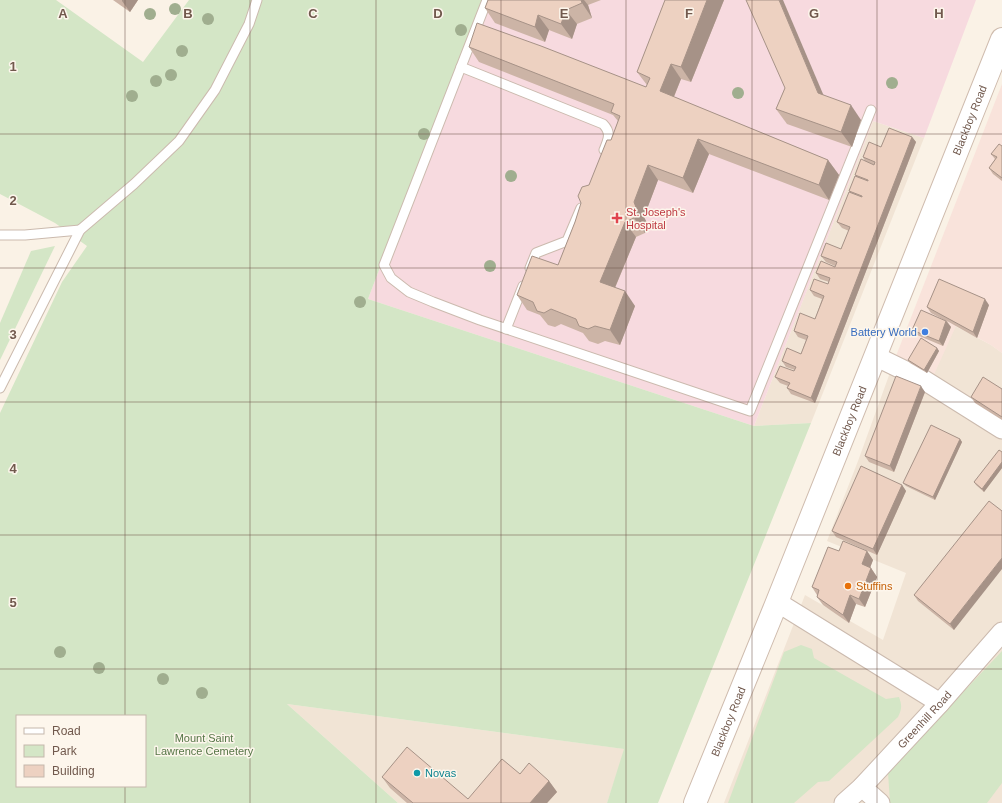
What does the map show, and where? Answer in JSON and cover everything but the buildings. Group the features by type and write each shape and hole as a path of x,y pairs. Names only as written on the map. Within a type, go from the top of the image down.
{"main road":[{"name":"Blackboy Road","path":"695,803 1002,39"}],"street":[{"path":"875,356 924,380 1002,429"},
{"path":"777,602 940,703"},
{"name":"Greenhill Road","path":"844,803 862,786 940,703 1002,632"},
{"path":"862,786 880,803"}],"lane":[{"path":"0,388 80,230 134,184 179,141 215,90 249,24 257,0"},
{"path":"487,0 384,265 391,278 408,292 439,305 506,330 750,412 871,110"},
{"path":"461,67 603,124 608,128 610,137 600,160"},
{"path":"506,330 536,253 567,241 585,197"},
{"path":"0,235 25,235 80,230"}],"shaded area":[{"name":"St. Joseph's Hospital","path":"482,0 976,0 924,138 873,121 754,426 368,299"},
{"path":"1002,84 1002,353 991,345 956,326 932,379 896,356"},
{"path":"873,121 924,138 811,423 754,426"},
{"path":"955,326 991,345 1002,353 1002,803 724,803 805,595 883,640 906,573 827,541 896,356 932,378"},
{"path":"287,704 625,749 607,803 398,803"}],"green space":[{"name":"Mount Saint Lawrence Cemetery","path":"0,0 56,0 143,62 189,0 482,0 368,299 754,426 811,423 658,803 607,803 624,749 287,704 398,803 0,803 0,413 62,282 87,246 55,223 0,194"},
{"path":"55,246 0,360 0,323 31,251"},
{"path":"801,645 812,649 814,658 886,699 899,697 901,709 898,717 829,781 818,782 794,803 728,803 784,652"},
{"path":"1002,651 1002,783 987,803 890,803 888,772"}],"place":[{"name":"St. Joseph's Hospital","path":"617,218"},
{"name":"Battery World","path":"925,332"},
{"name":"Stuffins","path":"848,586"},
{"name":"Novas","path":"417,773"}]}
